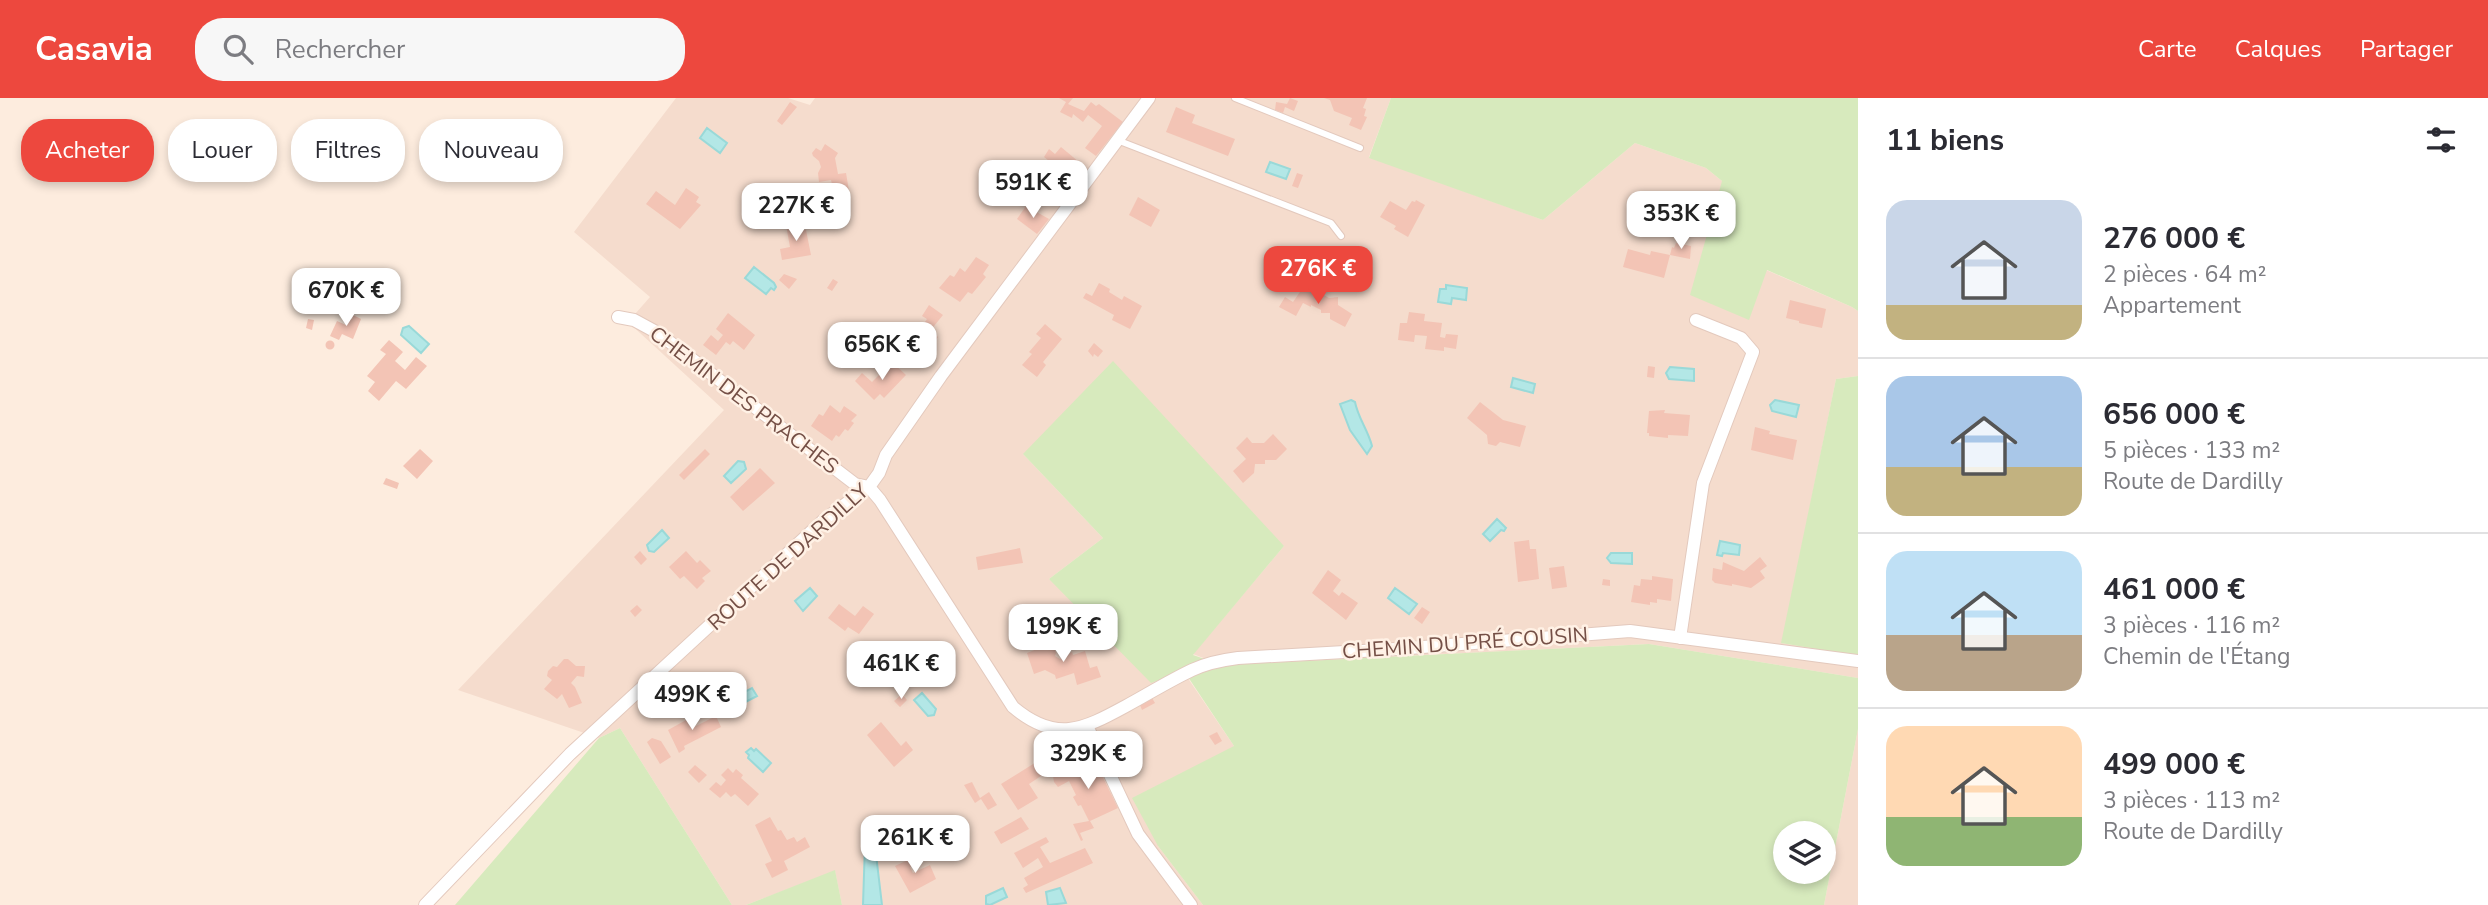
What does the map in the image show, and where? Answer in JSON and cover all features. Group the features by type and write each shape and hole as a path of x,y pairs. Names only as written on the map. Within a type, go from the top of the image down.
{"street":[{"name":"ROUTE DE DARDILLY","path":"425,905 570,754 825,519 869,487 886,455 933,388 1149,98"},
{"name":"CHEMIN DES PRACHES","path":"618,317 634,320 658,333 855,484 869,487"},
{"path":"1681,638 1703,483 1753,352 1741,338 1696,320"},
{"path":"869,487 1013,707 1042,725 1058,729 1087,726 1138,834 1191,905"},
{"name":"CHEMIN DU PRÉ COUSIN","path":"1087,726 1193,669 1238,658 1630,631 1858,662"}],"lane":[{"path":"1235,98 1360,148"},
{"path":"1117,141 1331,223 1341,236"}],"shaded area":[{"path":"676,98 788,98 810,105 815,98 1391,98 1369,157 1543,220 1635,143 1706,168 1722,181 1766,270 1858,311 1858,376 1836,379 1782,643 1858,656 1858,678 1649,644 1222,665 1193,654 1284,546 1023,454 1103,538 1049,579 1183,671 1234,746 1158,846 1203,905 842,905 835,871 746,905 732,905 620,728 599,738 458,690 724,410 628,322 650,297 574,232"},
{"path":"1858,729 1858,905 1824,905 1828,884 1836,884 1836,843"}],"green space":[{"path":"1391,98 1858,98 1858,311 1767,270 1749,320 1690,295 1722,181 1706,168 1635,143 1543,220 1369,158"},
{"path":"1113,361 1284,546 1193,655 1222,665 1649,644 1858,678 1858,729 1836,843 1836,821 1773,821 1773,884 1828,884 1824,905 1203,905 1158,846 1132,798 1234,746 1184,671 1151,683 1049,579 1103,538 1023,454"},
{"path":"1858,376 1858,656 1781,643 1836,379"},
{"path":"620,728 732,905 455,905 599,738"},
{"path":"835,870 842,905 746,905"}],"water":[{"path":"707,128 727,143 720,153 700,138"},
{"path":"1270,162 1290,169 1286,179 1266,172"},
{"path":"1293,262 1298,265 1298,272 1291,281 1283,282 1285,268"},
{"path":"754,267 774,283 774,290 771,288 766,294 745,278"},
{"path":"1446,285 1467,288 1466,300 1452,298 1451,304 1438,302 1440,289 1446,289"},
{"path":"409,326 429,344 421,353 401,335 403,328"},
{"path":"1670,367 1694,369 1694,381 1669,379 1666,373"},
{"path":"1513,378 1535,384 1533,393 1511,387"},
{"path":"1351,400 1355,402 1372,446 1367,454 1350,430 1340,404"},
{"path":"1775,400 1799,405 1796,417 1772,411 1770,405"},
{"path":"738,461 744,462 746,469 731,483 724,476"},
{"path":"1497,519 1506,528 1490,541 1483,534"},
{"path":"662,530 669,538 654,552 649,551 647,545"},
{"path":"1720,541 1740,545 1739,555 1717,555"},
{"path":"1611,553 1632,553 1632,564 1611,563 1607,558"},
{"path":"810,588 817,596 803,611 795,601"},
{"path":"1395,588 1417,604 1409,614 1388,598"},
{"path":"1064,611 1070,615 1073,624 1069,629 1060,623 1048,626 1045,616"},
{"path":"752,688 757,696 737,704 735,697"},
{"path":"922,693 936,709 934,715 928,716 914,700"},
{"path":"751,748 754,751 756,749 771,763 763,772 748,758 746,752"},
{"path":"868,838 875,846 882,905 863,905 865,844"},
{"path":"1003,888 1007,897 990,905 986,904 986,896"},
{"path":"1060,888 1066,903 1048,905 1046,892"}],"building":[{"path":"1059,98 1073,98 1068,104 1084,111 1091,102 1096,106 1099,104 1123,122 1096,156 1085,148 1102,126 1088,115 1083,122 1073,114 1072,118 1060,112 1066,102"},
{"path":"1290,98 1298,101 1294,111 1285,107 1283,113 1275,110 1276,102 1287,104"},
{"path":"1324,98 1367,98 1363,108 1366,109 1364,116 1367,117 1361,130 1349,125 1352,118 1334,111 1330,100"},
{"path":"790,102 797,107 782,125 777,121"},
{"path":"1176,107 1195,115 1192,123 1235,139 1228,156 1166,132"},
{"path":"825,144 838,153 835,158 838,174 846,173 849,191 834,193 831,180 819,182 818,173 821,167 812,153 816,148 821,151"},
{"path":"1061,147 1079,162 1074,169 1080,173 1074,181 1044,157 1049,149 1055,154"},
{"path":"999,169 1014,176 1009,187 994,177"},
{"path":"1297,173 1303,175 1298,188 1292,186"},
{"path":"686,188 699,197 696,202 701,205 680,229 646,204 656,191 675,205"},
{"path":"1138,197 1160,210 1151,227 1129,215"},
{"path":"1416,200 1425,205 1408,237 1380,217 1390,201 1406,210 1412,201"},
{"path":"1026,206 1049,219 1037,234 1017,219"},
{"path":"802,222 811,255 782,260 780,249 790,247 786,225"},
{"path":"1676,243 1691,246 1690,259 1670,255"},
{"path":"1628,249 1650,255 1651,251 1670,255 1664,278 1623,267"},
{"path":"976,257 989,265 983,274 986,277 972,294 968,292 960,302 939,288 950,275 954,277 960,268 965,272"},
{"path":"784,274 797,279 789,289 779,280"},
{"path":"833,279 838,282 832,291 827,288"},
{"path":"1099,283 1122,300 1124,296 1142,306 1130,329 1112,320 1114,315 1083,298 1086,293 1092,296"},
{"path":"1304,286 1317,295 1319,292 1329,298 1338,297 1338,305 1352,314 1345,327 1330,319 1330,313 1321,313 1321,310 1311,305 1303,303 1296,316 1279,307 1285,297 1293,302"},
{"path":"1790,300 1826,309 1822,328 1786,318"},
{"path":"929,305 943,315 930,331 938,337 919,362 898,347 910,329 917,333 927,319 922,316"},
{"path":"1409,312 1425,314 1424,321 1442,323 1440,337 1445,338 1446,334 1458,335 1456,349 1425,349 1427,336 1415,335 1414,342 1398,340 1400,323 1407,323"},
{"path":"728,313 755,335 744,350 733,341 730,345 726,342 716,355 703,345 711,335 718,341 723,335 716,329"},
{"path":"353,315 361,319 353,339 342,334 339,340 330,336 337,321 346,325"},
{"path":"308,319 314,320 312,330 306,328"},
{"path":"1045,324 1062,339 1043,362 1046,365 1037,377 1022,365 1041,338 1036,334"},
{"path":"389,340 403,352 395,361 405,370 416,357 427,366 406,389 396,381 379,401 368,391 375,382 367,376 386,354 380,350"},
{"path":"330,341 334,345 330,349 326,345"},
{"path":"1094,343 1103,351 1098,357 1094,354 1093,357 1088,351"},
{"path":"892,362 906,375 884,398 880,394 874,400 855,381 862,373 872,382"},
{"path":"1648,366 1655,367 1654,378 1647,377"},
{"path":"1480,402 1503,420 1526,426 1520,447 1500,442 1496,446 1488,444 1487,435 1467,418"},
{"path":"830,405 840,413 844,406 857,415 851,421 854,423 848,431 845,429 832,441 811,426 819,414 823,416"},
{"path":"1665,410 1664,413 1690,415 1688,436 1649,436 1649,411"},
{"path":"1755,427 1770,431 1769,434 1797,440 1793,460 1751,450"},
{"path":"1273,434 1287,449 1276,460 1255,464 1254,473 1243,483 1233,471 1246,459 1236,448 1247,437 1252,443 1264,443"},
{"path":"420,449 433,461 417,479 403,466"},
{"path":"705,449 710,454 684,480 679,475"},
{"path":"760,468 775,483 743,511 730,497"},
{"path":"386,478 399,483 397,489 383,484"},
{"path":"1529,540 1530,549 1536,549 1539,579 1518,582 1514,542"},
{"path":"1020,548 1023,563 978,570 976,557"},
{"path":"640,551 647,559 641,565 634,557"},
{"path":"686,551 697,563 700,560 711,571 702,578 705,581 697,589 684,576 680,579 669,567"},
{"path":"1760,557 1767,566 1760,571 1765,578 1751,588 1715,583 1712,580 1713,568 1722,570 1723,562 1744,571"},
{"path":"1564,566 1567,587 1552,589 1549,568"},
{"path":"1328,570 1341,580 1333,591 1339,596 1342,592 1358,603 1346,620 1312,593"},
{"path":"1652,576 1673,579 1671,601 1657,599 1657,603 1650,602 1650,605 1631,602 1634,585 1640,586 1641,579 1652,580"},
{"path":"1603,579 1610,580 1610,586 1602,585"},
{"path":"839,604 855,616 863,606 874,614 859,634 848,627 845,631 828,618"},
{"path":"637,605 642,610 635,617 630,611"},
{"path":"1422,607 1430,612 1422,624 1414,618"},
{"path":"1052,643 1055,656 1060,659 1072,652 1073,655 1085,651 1090,668 1097,666 1101,677 1077,685 1074,673 1056,679 1055,675 1045,670 1034,674 1027,653"},
{"path":"564,659 576,666 585,666 584,677 577,676 571,683 582,703 569,708 562,694 557,699 544,689 552,680 547,676 548,671 553,666 557,667"},
{"path":"902,694 907,700 900,707 894,701"},
{"path":"1152,698 1155,703 1142,710 1140,705"},
{"path":"716,716 721,727 684,746 685,749 679,753 668,730 688,719 692,728"},
{"path":"881,722 901,746 906,741 913,750 894,767 867,735"},
{"path":"1217,732 1222,741 1215,745 1209,736"},
{"path":"652,738 661,741 671,757 660,764 647,742"},
{"path":"1062,746 1068,750 1065,752 1067,755 1029,784 1038,798 1018,810 1001,784"},
{"path":"1091,753 1118,808 1090,821 1094,828 1080,833 1083,840 1081,841 1073,824 1089,821 1081,805 1078,806 1073,797 1076,795 1069,781 1058,787 1053,776"},
{"path":"695,765 707,775 699,783 688,772"},
{"path":"728,768 733,773 736,769 743,775 741,778 759,794 748,806 735,794 731,797 726,792 720,798 709,789 716,782 721,786 726,780 721,775"},
{"path":"972,782 980,798 989,792 997,805 988,810 981,799 975,803 964,785"},
{"path":"770,817 787,840 794,837 797,842 805,837 810,847 784,861 788,870 772,878 765,864 772,861 755,825"},
{"path":"1021,817 1029,829 1001,844 994,832"},
{"path":"1046,837 1049,842 1040,847 1050,863 1085,848 1093,863 1026,893 1023,888 1028,885 1024,878 1043,867 1038,858 1023,868 1014,853"},
{"path":"912,858 916,865 910,867 913,873 930,865 936,879 910,893 895,866"}]}
